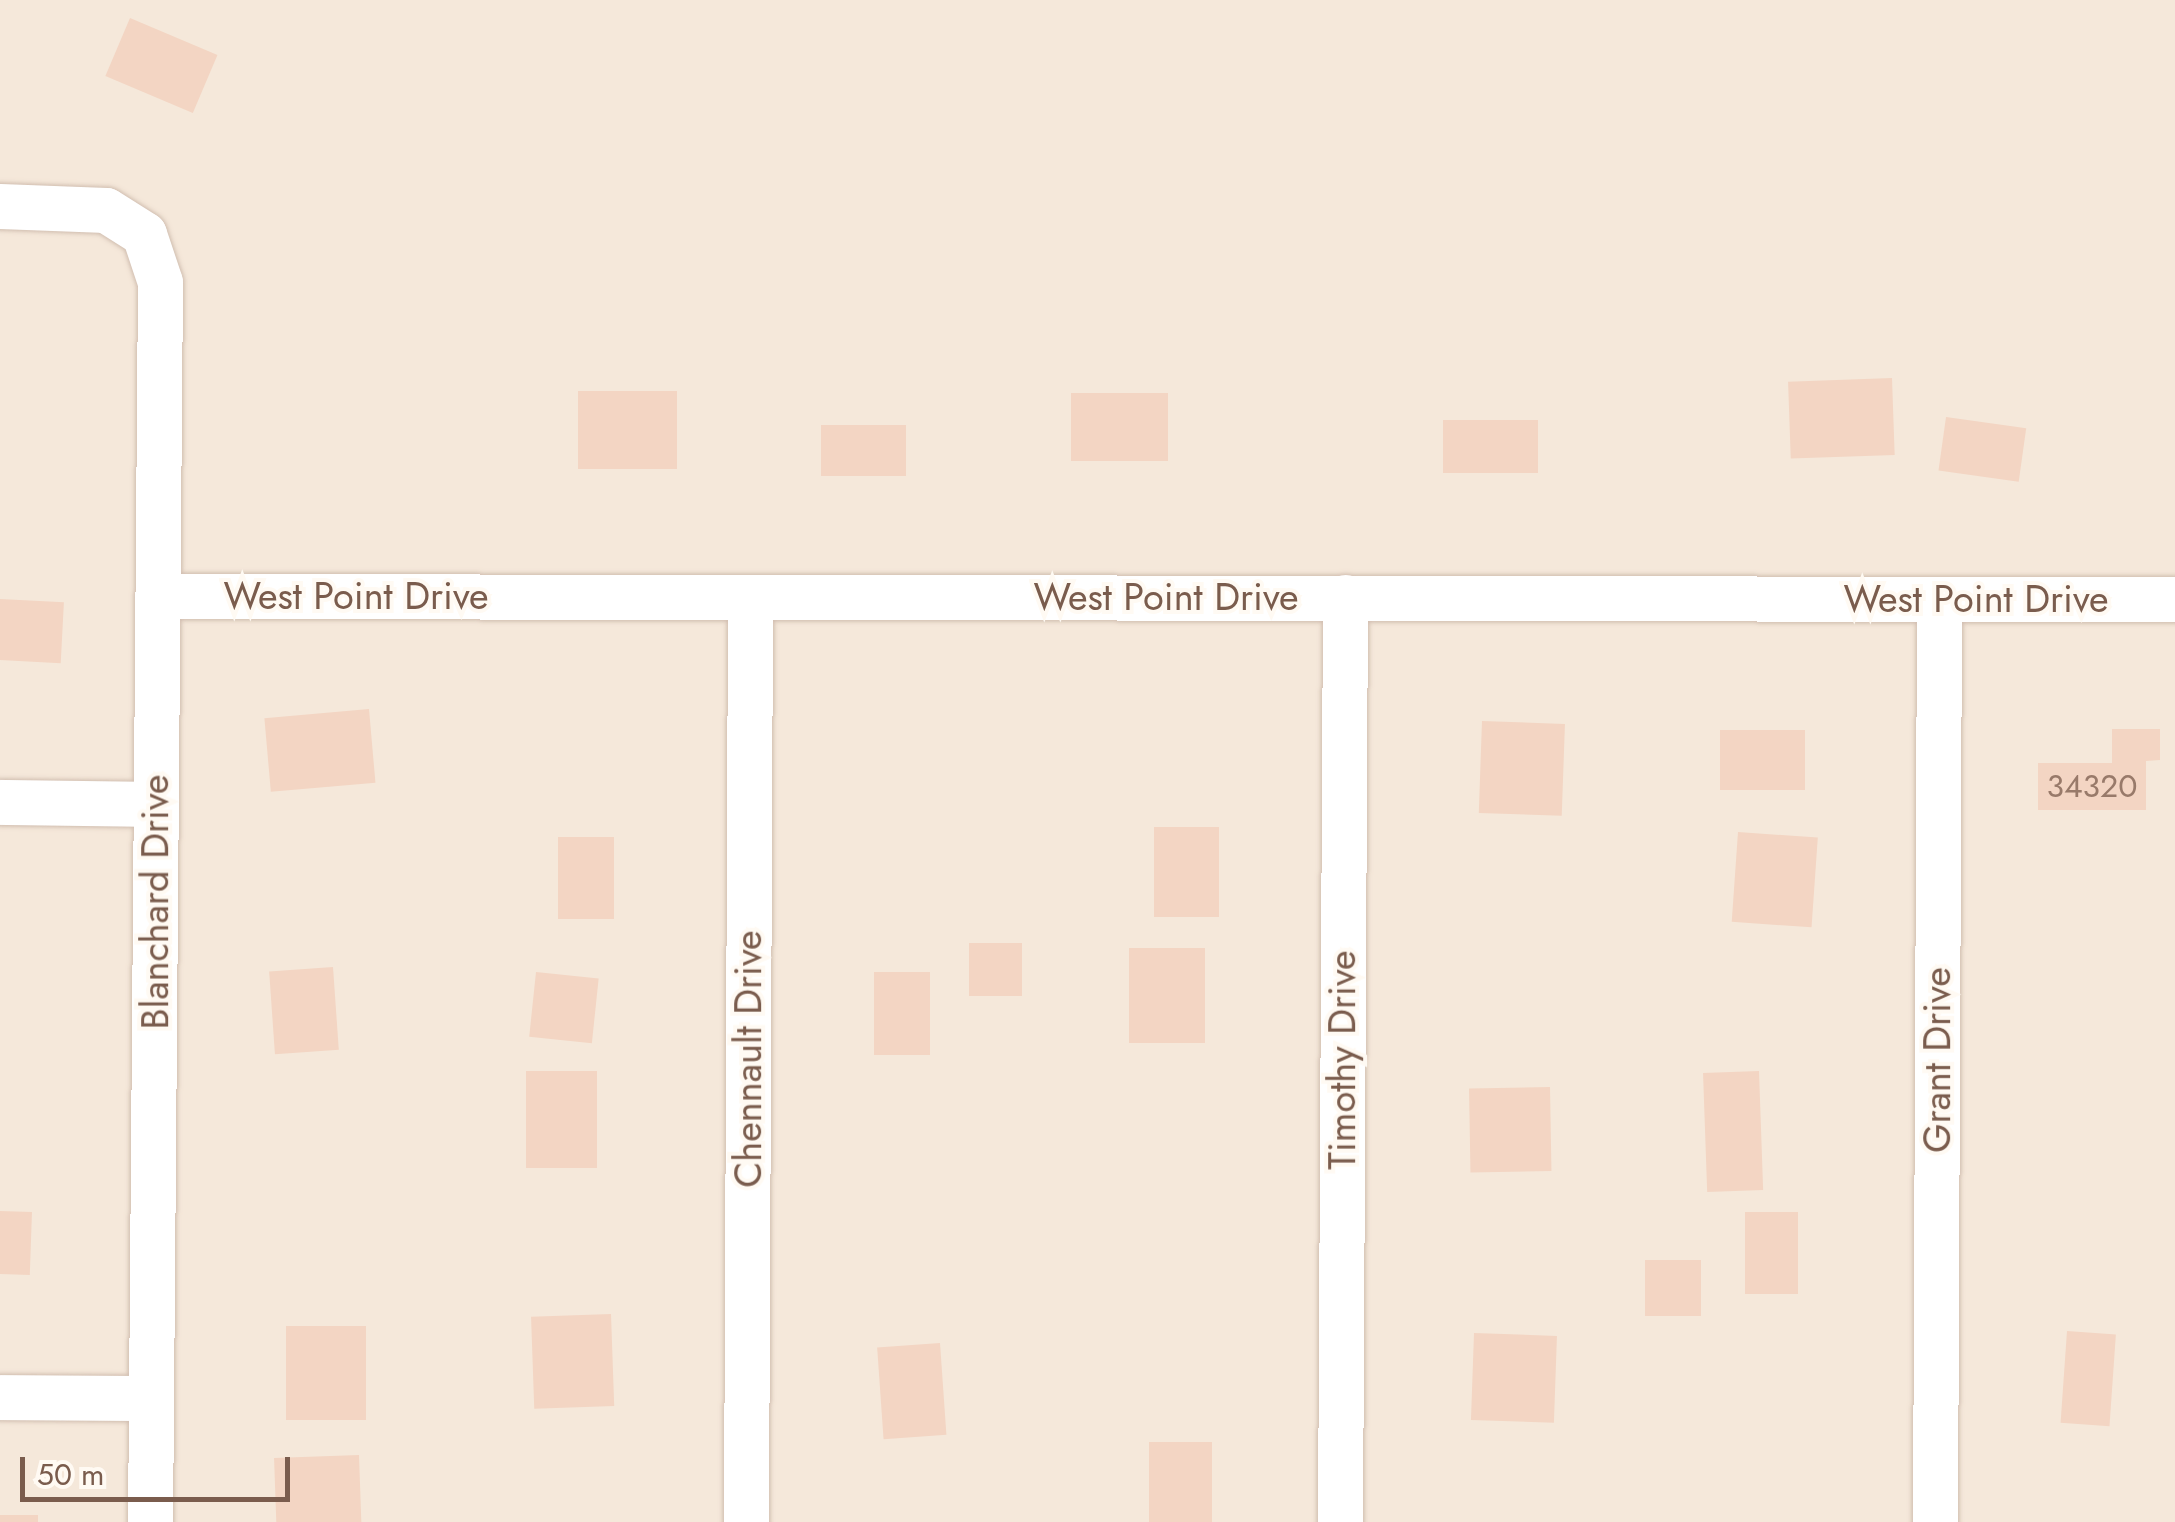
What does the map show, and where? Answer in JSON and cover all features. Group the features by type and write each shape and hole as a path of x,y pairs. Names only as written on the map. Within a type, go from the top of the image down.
{"street":[{"name":"Blanchard Drive","path":"0,206 106,210 144,234 160,282 150,1522"},
{"name":"West Point Drive","path":"158,596 2175,599"},
{"name":"Chennault Drive","path":"746,1522 750,597"},
{"name":"Timothy Drive","path":"1340,1522 1345,597"},
{"name":"Grant Drive","path":"1935,1522 1940,598"},
{"path":"0,802 156,804"},
{"path":"0,1397 151,1398"}],"shaded area":[{"path":"0,0 2175,0 2175,1522 0,1522"}],"building":[{"path":"130,18 217,55 193,113 105,76"},
{"path":"1892,378 1895,455 1791,459 1788,382"},
{"path":"578,391 677,391 677,469 578,469"},
{"path":"1071,393 1168,393 1168,461 1071,461"},
{"path":"1946,417 2026,428 2019,482 1938,470"},
{"path":"1443,420 1538,420 1538,473 1443,473"},
{"path":"821,425 906,425 906,476 821,476"},
{"path":"0,599 64,602 61,663 0,660"},
{"path":"369,709 375,783 271,792 264,718"},
{"path":"1482,721 1565,724 1562,816 1479,813"},
{"path":"2112,729 2160,729 2160,760 2146,761 2146,810 2038,810 2038,763 2112,763"},
{"path":"1720,730 1805,730 1805,790 1720,790"},
{"path":"1154,827 1219,827 1219,917 1154,917"},
{"path":"1738,832 1818,838 1812,927 1732,922"},
{"path":"558,837 614,837 614,919 558,919"},
{"path":"969,943 1022,943 1022,996 969,996"},
{"path":"1129,948 1205,948 1205,1043 1129,1043"},
{"path":"333,967 339,1050 275,1054 269,971"},
{"path":"536,972 599,979 592,1043 529,1037"},
{"path":"874,972 930,972 930,1055 874,1055"},
{"path":"526,1071 597,1071 597,1168 526,1168"},
{"path":"1759,1071 1763,1190 1707,1192 1703,1073"},
{"path":"1550,1087 1551,1171 1470,1172 1469,1088"},
{"path":"0,1211 32,1212 30,1275 0,1274"},
{"path":"1745,1212 1798,1212 1798,1294 1745,1294"},
{"path":"1645,1260 1701,1260 1701,1316 1645,1316"},
{"path":"611,1314 614,1406 534,1409 531,1317"},
{"path":"286,1326 366,1326 366,1420 286,1420"},
{"path":"2067,1331 2116,1334 2109,1426 2061,1423"},
{"path":"1474,1333 1557,1336 1554,1423 1471,1420"},
{"path":"940,1343 946,1435 884,1439 877,1347"},
{"path":"1149,1442 1212,1442 1212,1522 1149,1522"},
{"path":"359,1455 361,1522 276,1522 274,1458"},
{"path":"0,1515 38,1515 38,1522 0,1522"}]}
